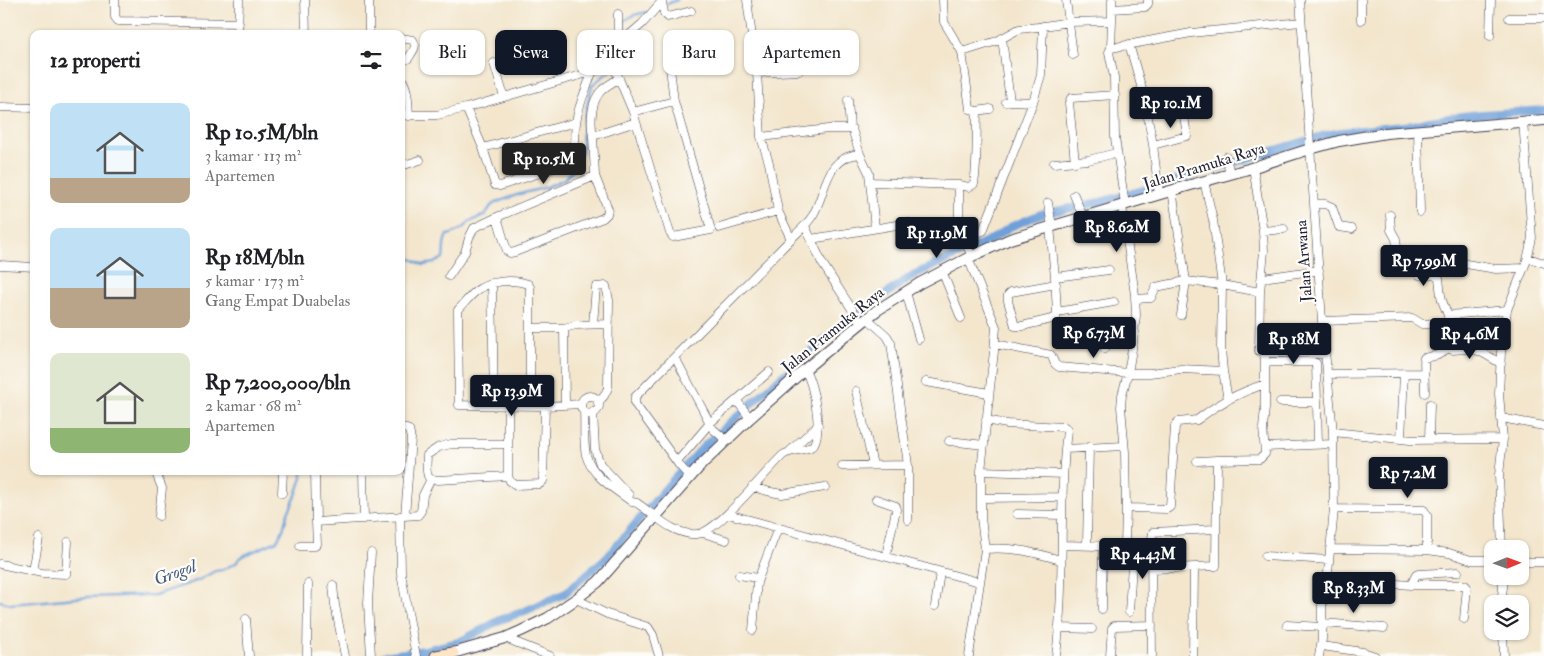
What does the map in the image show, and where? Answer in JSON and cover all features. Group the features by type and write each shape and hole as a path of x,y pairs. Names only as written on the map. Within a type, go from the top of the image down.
{"main road":[{"path":"436,656 453,655"}],"street":[{"path":"115,0 115,17 118,21 239,23"},
{"path":"238,30 239,0"},
{"path":"305,0 306,30"},
{"path":"369,0 369,30"},
{"path":"747,0 751,30"},
{"path":"943,0 944,22 962,52 968,105 970,108 977,110 990,109"},
{"path":"1066,0 1073,55"},
{"path":"1112,0 1111,48 1109,52 1114,77 1116,152 1123,190 1135,299 1135,332 1121,407 1125,452 1125,547"},
{"path":"1112,9 1145,7 1148,4 1148,0"},
{"name":"Jalan Arwana","path":"1300,0 1324,354 1333,432 1334,509 1322,605 1322,646 1319,656"},
{"path":"1360,0 1361,20"},
{"path":"1490,0 1490,36"},
{"path":"662,1 664,13 668,16 691,12"},
{"path":"635,30 662,1"},
{"path":"618,14 618,30"},
{"path":"1509,18 1544,18"},
{"path":"962,52 997,41 1019,29 1069,22 1112,21"},
{"path":"1111,48 1191,34 1301,22"},
{"path":"963,239 983,231 1034,102 1041,75 1044,26"},
{"path":"1002,38 1008,102 1034,102"},
{"path":"405,39 414,40 416,48 408,59"},
{"path":"1129,44 1144,96 1159,192"},
{"path":"494,63 504,97"},
{"path":"405,84 407,90 405,115 438,115 585,75"},
{"path":"466,108 483,148 495,185 500,186 538,175 571,161 576,122 583,94 591,75"},
{"path":"497,217 507,251 510,253 603,218 608,209 595,176 591,128 596,98 612,75"},
{"path":"618,75 633,112 673,238 711,230 674,102 671,75"},
{"path":"757,75 761,137 769,163 778,211 791,239"},
{"path":"1075,162 1069,103 1071,98 1115,95"},
{"path":"848,100 850,129 853,131 871,182 875,228"},
{"path":"633,112 674,102"},
{"path":"0,107 30,108"},
{"path":"1152,145 1187,136 1183,109"},
{"path":"871,182 970,186 974,184 978,162 976,150 977,110"},
{"name":"Jalan Pramuka Raya","path":"453,655 506,638 548,618 598,582 652,515 688,475 701,465 748,415 862,320 970,255 1080,212 1124,204 1159,192 1204,181 1228,165 1253,168 1310,146 1386,134 1544,120"},
{"path":"1502,540 1499,475 1503,439 1499,394 1501,364 1507,310 1528,258 1532,238 1523,121"},
{"path":"483,148 576,122"},
{"path":"593,136 636,122"},
{"path":"761,137 828,129 850,129"},
{"path":"1418,130 1420,212"},
{"path":"1054,163 1088,160 1116,152"},
{"path":"688,475 678,464 634,400 805,226 814,214 832,168 843,160 860,154"},
{"path":"405,165 420,160"},
{"path":"1253,168 1263,231 1264,251 1258,347 1260,352 1265,353 1324,354"},
{"path":"449,276 465,252 474,228 595,176"},
{"path":"1204,181 1213,220 1222,285 1221,344 1228,400"},
{"path":"959,185 959,225 996,327 981,471 981,518 984,549 978,605 969,656"},
{"path":"1172,190 1186,281 1181,315"},
{"path":"1074,195 1080,212"},
{"path":"1314,204 1325,204 1332,207 1339,227 1352,229"},
{"path":"1049,205 1051,223 1055,281 1057,312 1056,318 1015,326 1008,301 1008,295 1012,292 1055,281 1109,270"},
{"path":"718,228 778,211"},
{"path":"1390,215 1398,257"},
{"path":"811,240 909,222"},
{"path":"805,226 822,263 851,310 862,320 887,336 891,343 908,465 908,520"},
{"path":"1263,231 1284,229"},
{"path":"1388,259 1407,257 1419,275 1434,275 1439,278 1441,297 1445,310 1449,315 1450,347"},
{"path":"1528,258 1544,263"},
{"path":"1466,264 1496,269 1524,268"},
{"path":"0,265 30,267"},
{"path":"1261,280 1269,277 1319,270"},
{"path":"942,271 960,318"},
{"path":"530,406 530,287 528,284 520,281 492,283 476,291 458,310 460,405 494,406 508,406 530,406 545,406 565,404 583,408 589,413 593,412"},
{"path":"1135,299 1151,298 1156,287 1186,281 1260,292"},
{"path":"492,283 494,406"},
{"path":"593,324 596,287 606,286 609,300 608,388 593,412 594,449 600,464 640,505 652,515 677,530 686,534 697,534 703,533 717,524 768,469 818,425"},
{"path":"906,292 919,339"},
{"path":"1057,312 1114,302"},
{"path":"1449,315 1507,310"},
{"path":"1322,321 1412,318 1422,324 1449,324"},
{"path":"530,328 564,328 576,325 608,324"},
{"path":"564,328 565,404"},
{"path":"1106,349 1109,332 1135,332"},
{"path":"995,344 1051,355 1055,364 1059,367 1128,373 1180,369 1223,371"},
{"path":"1450,347 1452,350 1478,350 1501,364"},
{"path":"1425,393 1424,358 1438,355 1450,347"},
{"path":"1197,461 1260,459 1264,454 1265,353"},
{"path":"678,362 712,426 725,439"},
{"path":"1271,362 1315,363 1318,444"},
{"path":"790,451 812,447 817,435 818,425 809,378 805,369"},
{"path":"678,464 712,426 739,403 769,372"},
{"path":"1401,439 1404,373"},
{"path":"1327,374 1424,374"},
{"path":"926,382 989,392"},
{"path":"1126,508 1170,507 1176,423 1197,420 1211,409 1246,390 1265,384"},
{"path":"856,391 873,465"},
{"path":"598,403 589,396 584,398 586,454 592,468 599,477 632,502 640,505"},
{"path":"1280,402 1317,402"},
{"path":"739,403 748,415"},
{"path":"1429,439 1430,404"},
{"path":"508,406 508,476 510,481 516,485 540,484 543,481 545,406"},
{"path":"1501,418 1544,426"},
{"path":"986,420 1007,424 1065,427 1067,430 1063,474 1059,628 1056,656"},
{"path":"405,428 409,430 411,444 402,516 401,573 415,653"},
{"path":"1333,432 1401,439 1503,439"},
{"path":"949,441 984,445"},
{"path":"405,442 411,444"},
{"path":"507,444 451,444 438,447 427,455 426,465 428,477 438,480 508,476"},
{"path":"1265,447 1333,444"},
{"path":"1065,449 1124,446"},
{"path":"1087,545 1089,447"},
{"path":"1152,569 1216,566 1217,460"},
{"path":"592,468 600,464"},
{"path":"842,466 908,465"},
{"path":"981,471 1063,474"},
{"path":"157,475 162,488 160,516"},
{"path":"282,493 283,475"},
{"path":"300,546 315,546 317,544 315,475"},
{"path":"363,475 364,519"},
{"path":"316,522 418,515 421,511 423,495 431,479"},
{"path":"752,487 782,494 825,487"},
{"path":"981,498 1063,497"},
{"path":"876,498 896,506 886,556"},
{"path":"1334,509 1424,510 1428,515 1427,550"},
{"path":"728,514 979,582"},
{"path":"1017,514 1062,515"},
{"path":"753,630 758,578 778,528"},
{"path":"1152,656 1151,545 1153,532 1216,529"},
{"path":"703,533 726,540"},
{"path":"33,571 39,538"},
{"path":"0,564 42,573 66,574 68,542"},
{"path":"1062,545 1133,547 1129,612"},
{"path":"1102,609 1103,545"},
{"path":"984,549 1018,549 1061,560"},
{"path":"1330,549 1427,550 1450,553 1471,560 1484,560"},
{"path":"371,553 368,603 371,656"},
{"path":"1265,556 1329,560"},
{"path":"1529,562 1544,562"},
{"path":"1193,656 1194,568"},
{"path":"935,606 940,572"},
{"path":"1410,585 1418,574 1458,572"},
{"path":"739,575 758,578"},
{"path":"1326,579 1410,585 1451,584 1466,586 1464,618"},
{"path":"307,656 308,584"},
{"path":"333,585 345,656"},
{"path":"576,599 607,614 648,627 653,635 659,656"},
{"path":"246,619 249,656"},
{"path":"1110,656 1112,628 1114,626 1152,625"},
{"path":"1287,625 1384,628"},
{"path":"1059,628 1092,629"},
{"path":"506,638 547,655"},
{"path":"1503,640 1504,656"},
{"path":"1322,646 1363,652 1375,656"}],"waterway":[{"name":"Grogol","path":"667,4 677,0"},
{"name":"Grogol","path":"624,30 624,21 634,15 647,12"},
{"name":"Grogol","path":"405,258 423,265 434,263 443,258 447,235 485,215 491,206 497,202 547,187 564,179 575,169 582,151 583,123 592,85 605,75"},
{"path":"384,656 425,650 459,642 500,620 564,594 608,556 704,446 846,322 913,275 994,238 1010,227 1041,214 1100,202 1322,136 1341,132 1414,125 1469,115 1544,110"},
{"name":"Grogol","path":"0,601 11,604 87,597 155,595 199,580 236,563 245,555 277,541 283,530 302,475"}]}
